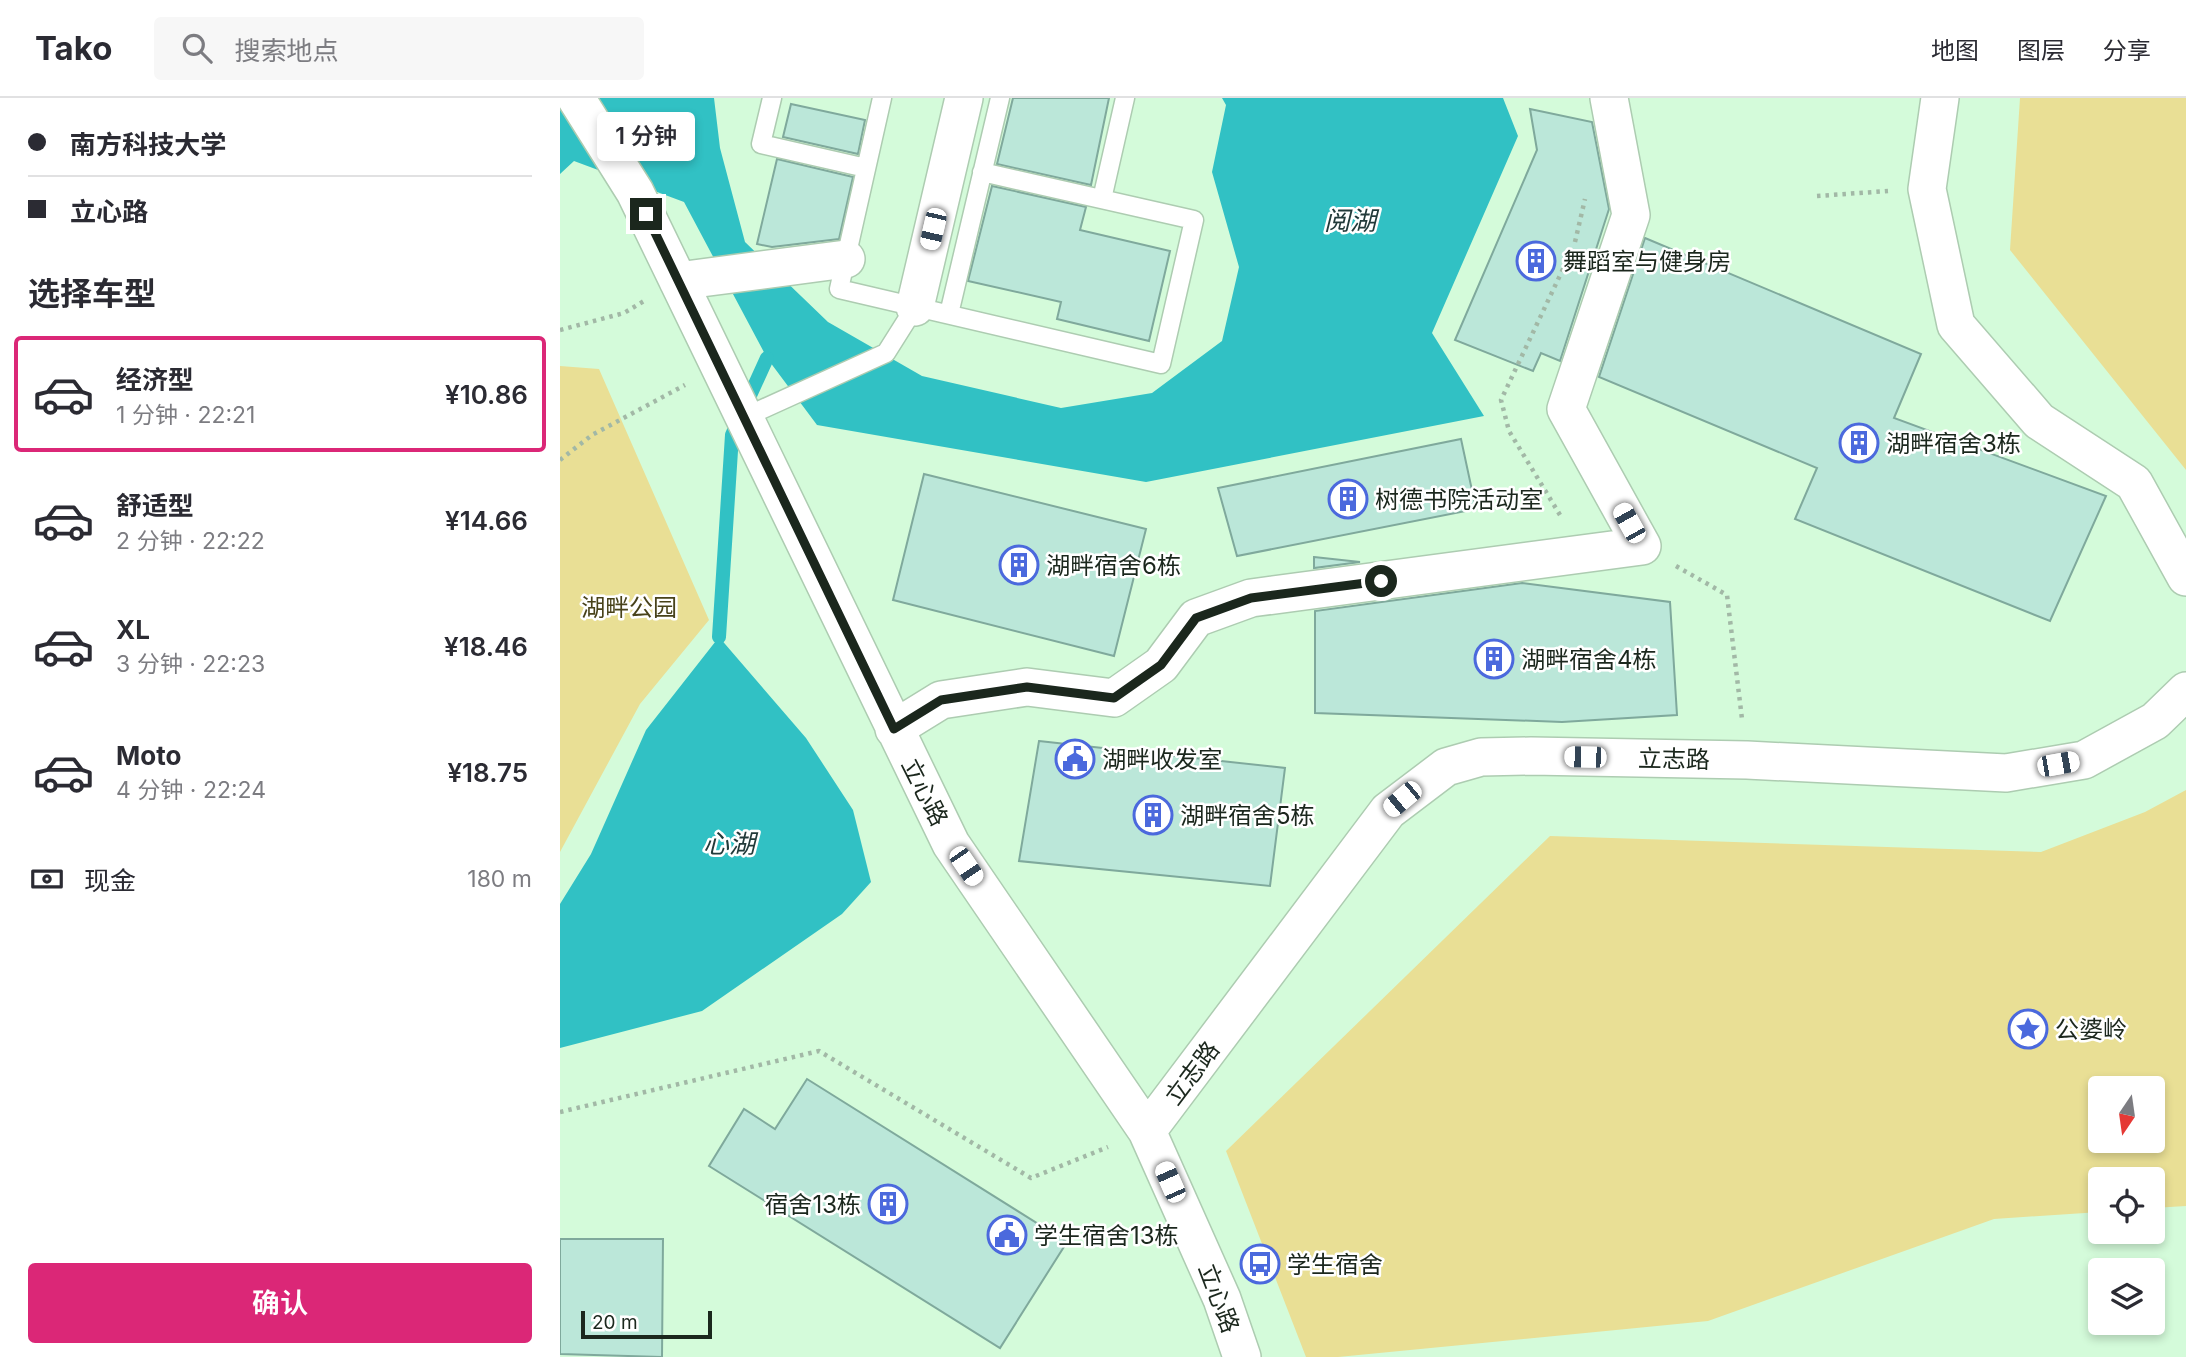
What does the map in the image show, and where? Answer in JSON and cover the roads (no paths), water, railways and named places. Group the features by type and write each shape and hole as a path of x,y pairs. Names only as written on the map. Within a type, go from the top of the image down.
{"street":[{"name":"立心路","path":"576,98 635,192 951,844 1147,1131 1222,1300 1241,1357"},
{"path":"932,311 964,98"},
{"path":"894,729 941,700 1027,687 1114,698 1161,665 1196,618 1251,598 1642,546 1566,409 1632,215 1609,98"},
{"path":"1940,98 1927,189 1956,325 2039,421 2134,483 2186,577"},
{"path":"678,281 846,260"},
{"name":"立志路","path":"1147,1131 1388,811 1446,767 1481,757 1747,760 2006,773 2084,760 2155,721 2186,691"}],"lane":[{"path":"772,98 761,144 866,168"},
{"path":"882,98 839,289 1161,363 1194,220 982,172"},
{"path":"745,417 886,353 932,311 982,172 1000,98"},
{"path":"1102,199 1125,98"}],"water":[{"name":"阅湖","path":"560,98 714,98 720,148 745,242 828,322 922,376 1061,408 1152,393 1222,341 1239,267 1212,172 1226,105 1222,98 1503,98 1518,136 1432,333 1484,416 1146,482 817,425 767,358 684,202 574,161 560,174"},
{"name":"心湖","path":"719,637 806,738 853,810 871,882 842,914 702,1011 560,1048 560,904 591,854 646,730"}],"waterway":[{"path":"719,637 732,435 767,358"}],"place":[{"name":"舞蹈室与健身房","path":"1536,261"},
{"name":"湖畔宿舍3栋","path":"1859,443"},
{"name":"树德书院活动室","path":"1348,499"},
{"name":"湖畔宿舍6栋","path":"1019,565"},
{"name":"湖畔宿舍4栋","path":"1494,659"},
{"name":"湖畔收发室","path":"1075,759"},
{"name":"湖畔宿舍5栋","path":"1153,815"},
{"name":"公婆岭","path":"2028,1029"},
{"name":"宿舍13栋","path":"888,1204"},
{"name":"学生宿舍13栋","path":"1007,1235"},
{"name":"学生宿舍","path":"1260,1264"}],"park label":[{"name":"湖畔公园","path":"629,607"}]}
